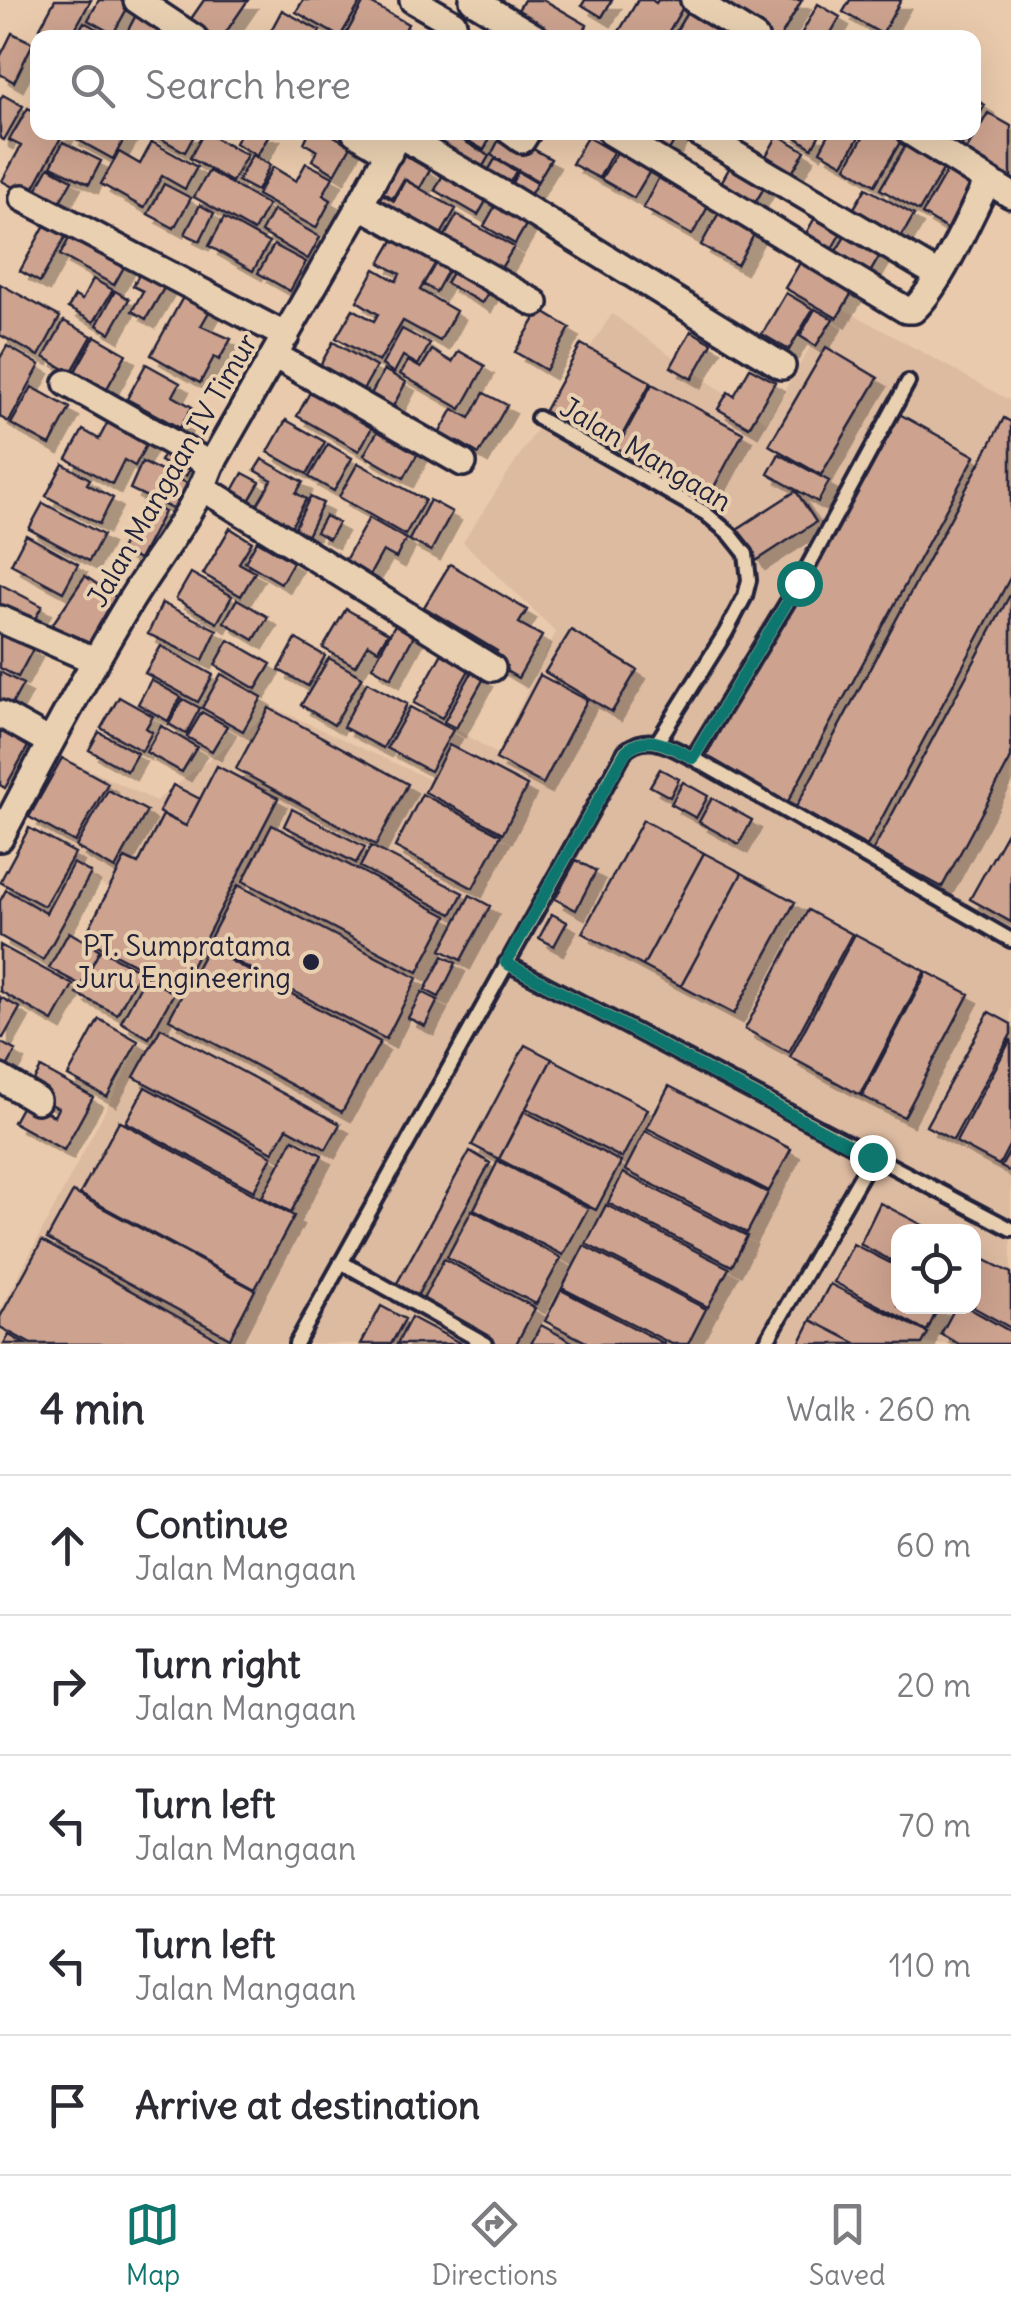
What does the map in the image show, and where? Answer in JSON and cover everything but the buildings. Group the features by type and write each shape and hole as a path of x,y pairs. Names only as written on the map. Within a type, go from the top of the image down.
{"street":[{"path":"136,0 182,30"},
{"path":"413,0 449,30 470,0 522,30"},
{"path":"694,0 742,30"},
{"path":"395,140 509,198 782,366"},
{"name":"Jalan Mangaan IV Timur","path":"0,838 50,742 207,477 395,140"},
{"path":"624,140 906,310 921,303 988,180"},
{"path":"710,140 938,275"},
{"path":"923,140 1011,195"},
{"path":"22,198 280,345 464,463"},
{"path":"360,205 536,303"},
{"path":"67,384 492,668"},
{"path":"0,619 96,661"},
{"path":"0,714 50,742"},
{"path":"0,1078 37,1100"}],"lane":[{"path":"693,758 799,583 908,382"},
{"name":"Jalan Mangaan","path":"296,1344 626,751 638,742 658,741 745,596 749,580 746,554 730,534 705,513 538,418"},
{"path":"658,741 1011,940"},
{"path":"506,963 1011,1229"},
{"path":"765,1344 872,1157"},
{"path":"342,1262 486,1344"}],"shaded area":[{"path":"835,304 1011,401 1011,1344 0,1344 0,1311 166,994 87,937 112,892 37,837 77,764 156,801 275,708 429,779 455,728 497,754 556,632 463,542 612,314 766,422"}],"place":[{"name":"PT. Sumpratama Juru Engineering","path":"311,962"}],"route":[{"path":"799,583 693,758 658,741 638,742 626,751 506,963 872,1157"}]}
